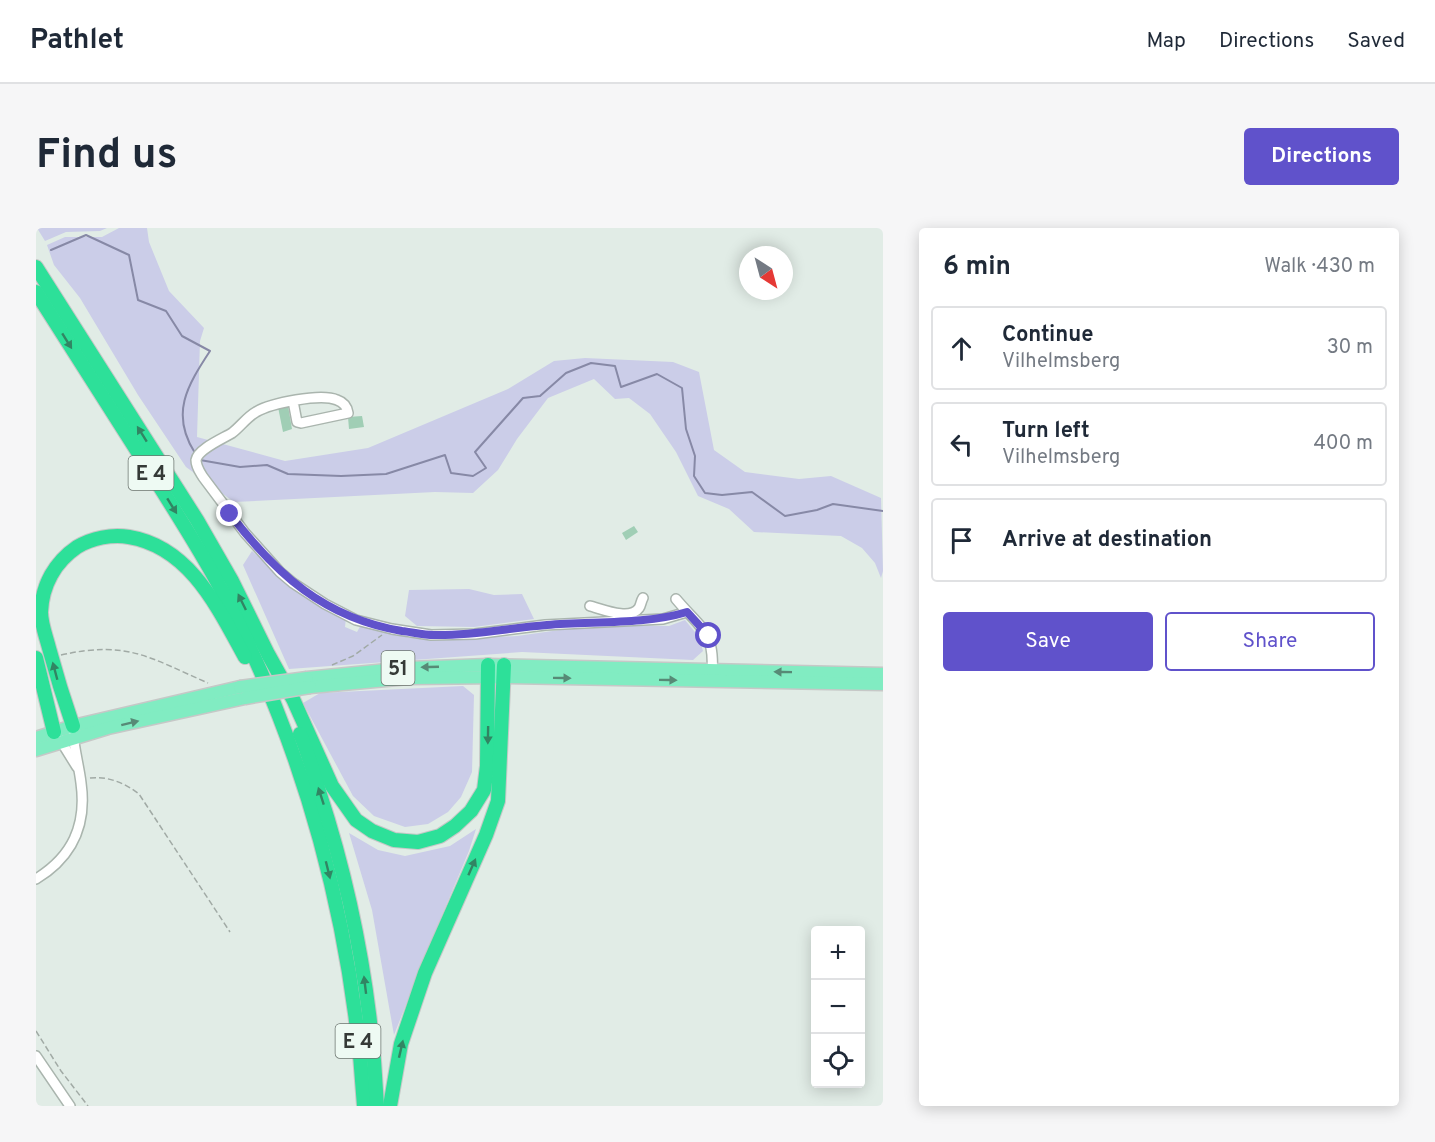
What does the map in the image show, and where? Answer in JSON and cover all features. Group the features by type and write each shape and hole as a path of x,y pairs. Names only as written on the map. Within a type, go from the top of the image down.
{"highway":[{"name":"E 4","path":"36,267 197,519 232,581 268,654 303,741 331,828 348,898 363,974 375,1066 377,1106"},
{"name":"E 4","path":"36,292 184,526 220,588 256,660 286,734 318,832 336,902 351,976 364,1106"},
{"path":"66,734 61,693 41,615 44,592 54,569 62,558 82,544 111,536 136,538 162,548 174,556 198,581 227,623 286,734"},
{"path":"268,654 293,699 332,786 356,820 372,831 394,840 418,842 440,836 455,826 471,812 484,790 487,766 488,671"},
{"path":"36,658 66,734"},
{"path":"390,1106 401,1044 425,973 486,835 498,801 504,671"}],"main road":[{"name":"51","path":"36,738 66,734 243,692 396,669 712,675 883,674"},
{"name":"51","path":"712,675 883,684"},
{"name":"51","path":"36,750 66,734"}],"street":[{"path":"293,401 295,417 297,422 301,423 348,413 344,404 330,398 293,401 256,412 198,457 198,470 266,558 293,583 325,604 356,620 431,635 474,634 545,625 663,619 687,612"},
{"path":"590,606 622,614 633,613 639,609 643,598"},
{"path":"676,599 709,636 712,675"},
{"path":"36,879 50,871 61,860 77,832 82,816 81,780 66,734"},
{"path":"36,1056 70,1106"}],"path":[{"path":"332,665 368,646 390,628"},
{"path":"55,656 97,648 123,650 154,658 210,684"},
{"path":"81,780 93,777 105,778 130,787 139,794 230,932"},
{"path":"36,1031 88,1106"}],"shaded area":[{"path":"37,228 107,228 100,231 66,232 45,241"},
{"path":"119,228 147,228 149,242 169,291 204,328 200,341 197,437 285,461 368,448 508,389 554,361 585,358 673,362 699,372 714,450 745,472 799,479 831,476 881,498 883,571 881,578 875,563 862,548 841,536 754,532 729,509 698,496 676,452 650,414 629,398 615,399 594,379 548,398 517,439 498,470 473,493 435,492 234,502 186,467 138,395 80,298 54,265 47,245 65,237 102,237"},
{"path":"252,551 316,605 346,618 345,627 357,632 362,623 409,638 454,639 517,636 595,625 669,626 685,620 699,637 703,651 693,660 522,652 289,669 243,565"},
{"path":"469,589 494,595 522,594 534,619 474,627 417,626 405,616 409,590"},
{"path":"463,686 474,695 472,772 461,797 448,812 428,824 405,827 374,816 353,796 303,703 320,693"},
{"path":"476,829 394,1035 372,910 349,833 378,850 405,856 450,846"}],"building":[{"path":"288,406 292,429 283,432 278,407"},
{"path":"362,416 364,427 349,429 348,417"},
{"path":"634,526 638,532 626,540 622,533"}],"waterway":[{"path":"51,250 86,235 129,255 138,300 166,311 182,336 210,351 194,376 184,400 184,426 195,453"},
{"path":"200,460 240,467 267,465 288,474 341,476 386,474 445,455 451,473 473,476 486,468 475,452 523,398 540,396 566,373 591,363 615,366 621,387 657,374 682,388 686,429 695,456 694,476 705,493 722,495 752,492 785,516 817,510 833,504 883,511"}],"route":[{"path":"230,514 266,558 293,583 325,604 356,620 431,635 474,634 545,625 663,619 687,612 709,636"}]}
